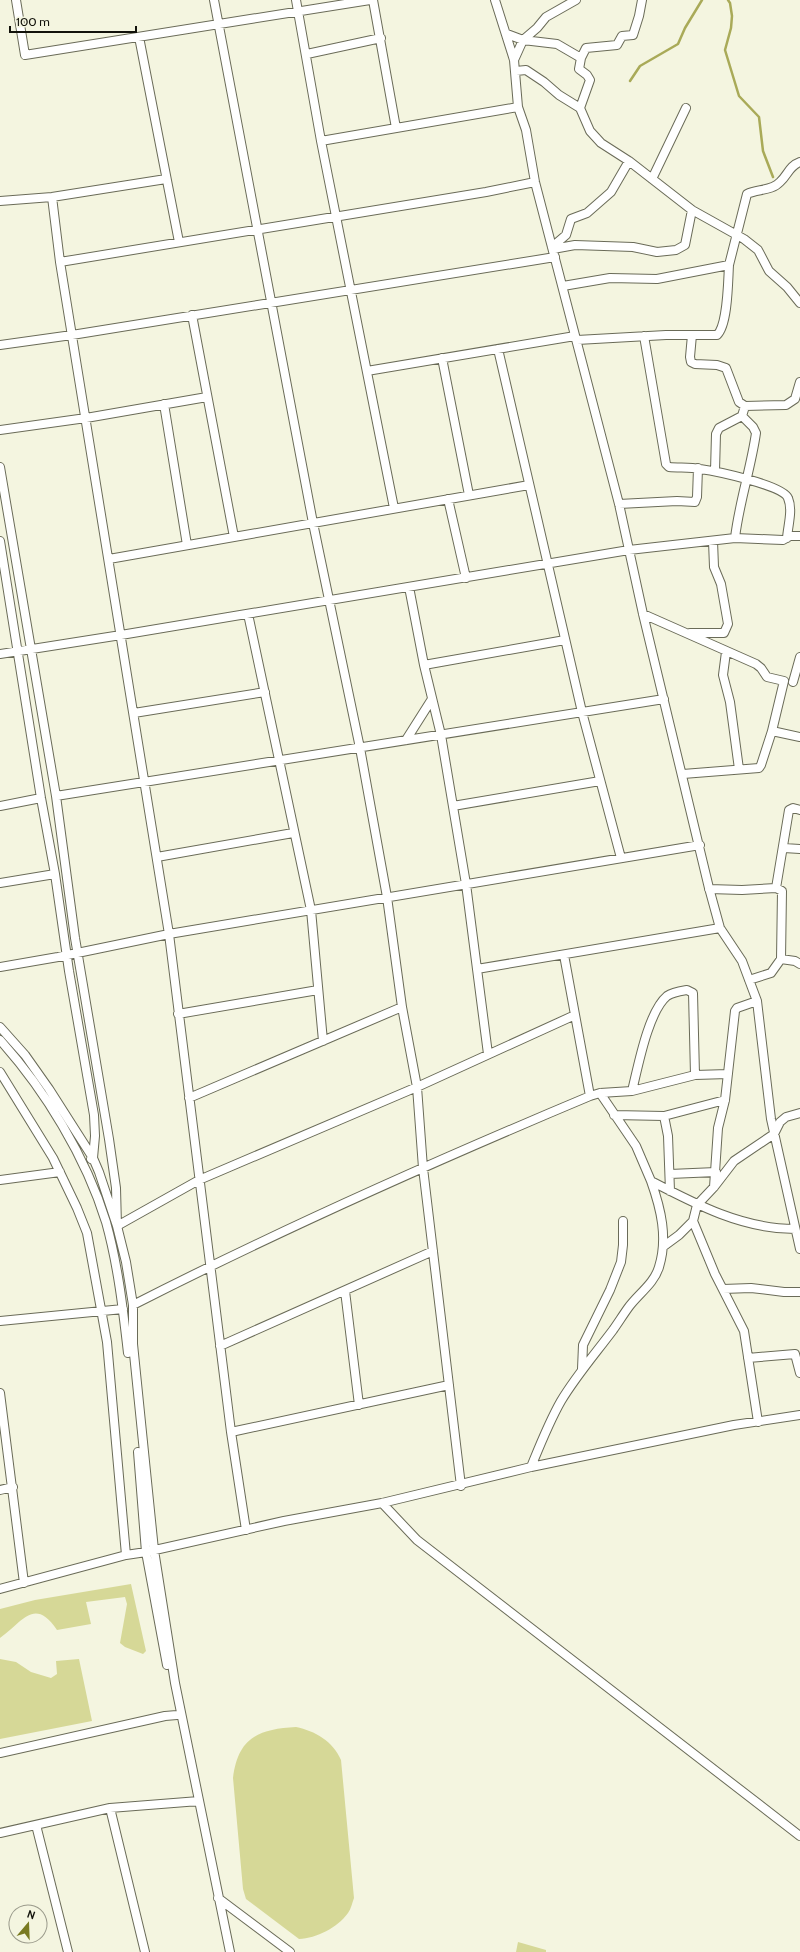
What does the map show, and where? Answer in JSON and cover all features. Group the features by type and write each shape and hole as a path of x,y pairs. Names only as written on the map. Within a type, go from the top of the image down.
{"street":[{"path":"16,0 25,55 370,0"},
{"path":"214,0 313,523 360,748 387,898 402,1006 417,1087 423,1168 461,1486"},
{"path":"296,0 321,141 394,508"},
{"path":"373,0 396,128"},
{"path":"495,0 514,60 518,107 526,130 535,182 619,504 643,614 683,774 709,889 720,928 742,961 757,1001 774,1134 800,1249"},
{"path":"514,60 523,40 537,28 546,17 576,0"},
{"path":"580,108 590,80 579,69 581,58 586,48 617,45 622,36 633,35 642,0"},
{"path":"507,34 523,40 557,44 581,58"},
{"path":"139,37 179,242"},
{"path":"306,54 381,38"},
{"path":"516,71 522,69 529,71 558,95 580,108 595,138 628,161 692,210 758,250 769,271 788,287 800,303"},
{"path":"321,141 518,107"},
{"path":"652,179 686,108"},
{"path":"553,251 566,235 571,219 587,213 611,192 628,161"},
{"path":"367,371 498,349 576,338 717,335 721,332 726,307 729,265 747,194 754,190 770,188 779,184 786,176 789,169 800,162"},
{"path":"0,201 52,197 166,179"},
{"path":"60,262 336,217 535,182"},
{"path":"52,197 60,262 157,857 231,1432 246,1530"},
{"path":"0,345 72,335 351,289 553,251 575,245 633,247 657,252 676,250 685,245 692,210"},
{"path":"563,286 610,278 656,279 729,265"},
{"path":"192,315 234,537"},
{"path":"692,335 691,362 695,364 722,365 726,368 739,402 745,406 786,405 795,399 800,382"},
{"path":"644,336 666,464 669,467 698,468 715,471 748,479 783,492 788,496 790,506 787,538"},
{"path":"498,349 582,712 621,858"},
{"path":"442,358 469,496"},
{"path":"0,430 86,418 207,397"},
{"path":"164,404 187,545"},
{"path":"715,471 716,434 719,428 742,416 745,406"},
{"path":"736,538 737,519 748,479 756,433 753,427 742,416"},
{"path":"0,466 56,796 78,952 109,1139 116,1188 117,1226"},
{"path":"619,504 677,501 695,502 697,497 698,468"},
{"path":"109,559 530,485"},
{"path":"448,499 466,578"},
{"path":"0,654 121,636 629,550 736,538 783,540 800,536"},
{"path":"0,541 41,798 55,874 66,955 94,1115 95,1136 93,1158 83,1165"},
{"path":"686,633 724,633 727,630 728,624 721,584 714,567 713,541"},
{"path":"409,587 424,665 441,735 466,884 488,1054"},
{"path":"248,614 293,833 311,910 323,1041"},
{"path":"643,614 756,664 767,677 797,683 800,657"},
{"path":"424,665 566,640"},
{"path":"726,652 723,675 730,702 739,769"},
{"path":"683,774 760,768 772,731 784,681"},
{"path":"134,713 265,692"},
{"path":"406,740 432,699"},
{"path":"56,796 664,699"},
{"path":"772,731 800,737"},
{"path":"453,806 600,781"},
{"path":"0,806 41,798"},
{"path":"776,888 784,848 789,810 793,808 800,810"},
{"path":"157,857 293,833"},
{"path":"0,967 168,934 700,845"},
{"path":"784,848 800,849"},
{"path":"0,883 55,874"},
{"path":"709,889 742,890 776,888 780,889 783,894 781,959 771,973 749,980"},
{"path":"477,969 720,928"},
{"path":"564,954 590,1096"},
{"path":"781,959 795,961 800,964"},
{"path":"178,1014 318,990"},
{"path":"632,1091 651,1022 667,996 674,992 687,990 693,993 695,1075"},
{"path":"714,1187 718,1128 726,1100 734,1034 735,1011 737,1008 757,1001"},
{"path":"189,1098 402,1006"},
{"path":"117,1226 199,1180 417,1087 575,1015"},
{"path":"0,1027 25,1055 49,1089 93,1158 117,1226 126,1262 133,1305 133,1344 150,1551 175,1683 230,1952"},
{"path":"0,1040 20,1062 45,1096 83,1165 106,1222 116,1266 123,1309 150,1551 177,1716 199,1801"},
{"path":"0,1072 53,1158 78,1208 87,1233 102,1310 126,1555"},
{"path":"133,1305 210,1266 423,1168 590,1096 600,1093 632,1091 695,1075 728,1074"},
{"path":"531,1467 539,1446 561,1402 582,1369 629,1307 653,1280 659,1268 664,1246 663,1227 651,1181 636,1146 600,1093"},
{"path":"614,1115 664,1116 726,1100"},
{"path":"664,1246 679,1235 693,1221 697,1204 714,1187 734,1161 774,1134 780,1122 786,1117 800,1113"},
{"path":"664,1116 668,1136 670,1191"},
{"path":"0,1180 60,1172"},
{"path":"670,1174 716,1172"},
{"path":"651,1181 723,1216 750,1224 795,1229"},
{"path":"582,1369 583,1345 610,1290 621,1262 623,1221"},
{"path":"693,1221 723,1289 744,1330 758,1422"},
{"path":"220,1346 433,1251"},
{"path":"723,1289 751,1288 784,1292 800,1292"},
{"path":"345,1291 359,1405"},
{"path":"0,1321 123,1309"},
{"path":"748,1358 795,1354 800,1373"},
{"path":"231,1432 449,1385"},
{"path":"0,1393 24,1583"},
{"path":"0,1589 126,1555 461,1486 531,1467 734,1425 800,1415"},
{"path":"0,1490 12,1487"},
{"path":"382,1503 417,1540 800,1836"},
{"path":"0,1753 165,1716 177,1716"},
{"path":"0,1833 110,1808 199,1801"},
{"path":"110,1808 145,1952"},
{"path":"36,1825 68,1952"},
{"path":"218,1898 290,1952"}],"green space":[{"path":"131,1584 146,1651 143,1654 125,1647 120,1643 127,1604 125,1597 86,1602 91,1624 57,1630 49,1620 41,1615 35,1614 22,1620 0,1638 0,1609 35,1600"},
{"path":"0,1659 16,1662 31,1672 51,1678 57,1674 56,1661 79,1659 92,1721 0,1739"},
{"path":"296,1727 310,1731 323,1738 338,1753 341,1760 354,1898 349,1911 332,1928 313,1937 299,1939 246,1899 243,1889 233,1778 240,1753 252,1738 271,1730"},
{"path":"518,1942 546,1950 546,1952 516,1952"}],"waterway":[{"path":"630,81 640,66 678,44 685,28 702,0"},
{"path":"728,0 730,3 732,16 731,28 725,50 739,96 759,117 763,151 773,177"}]}
